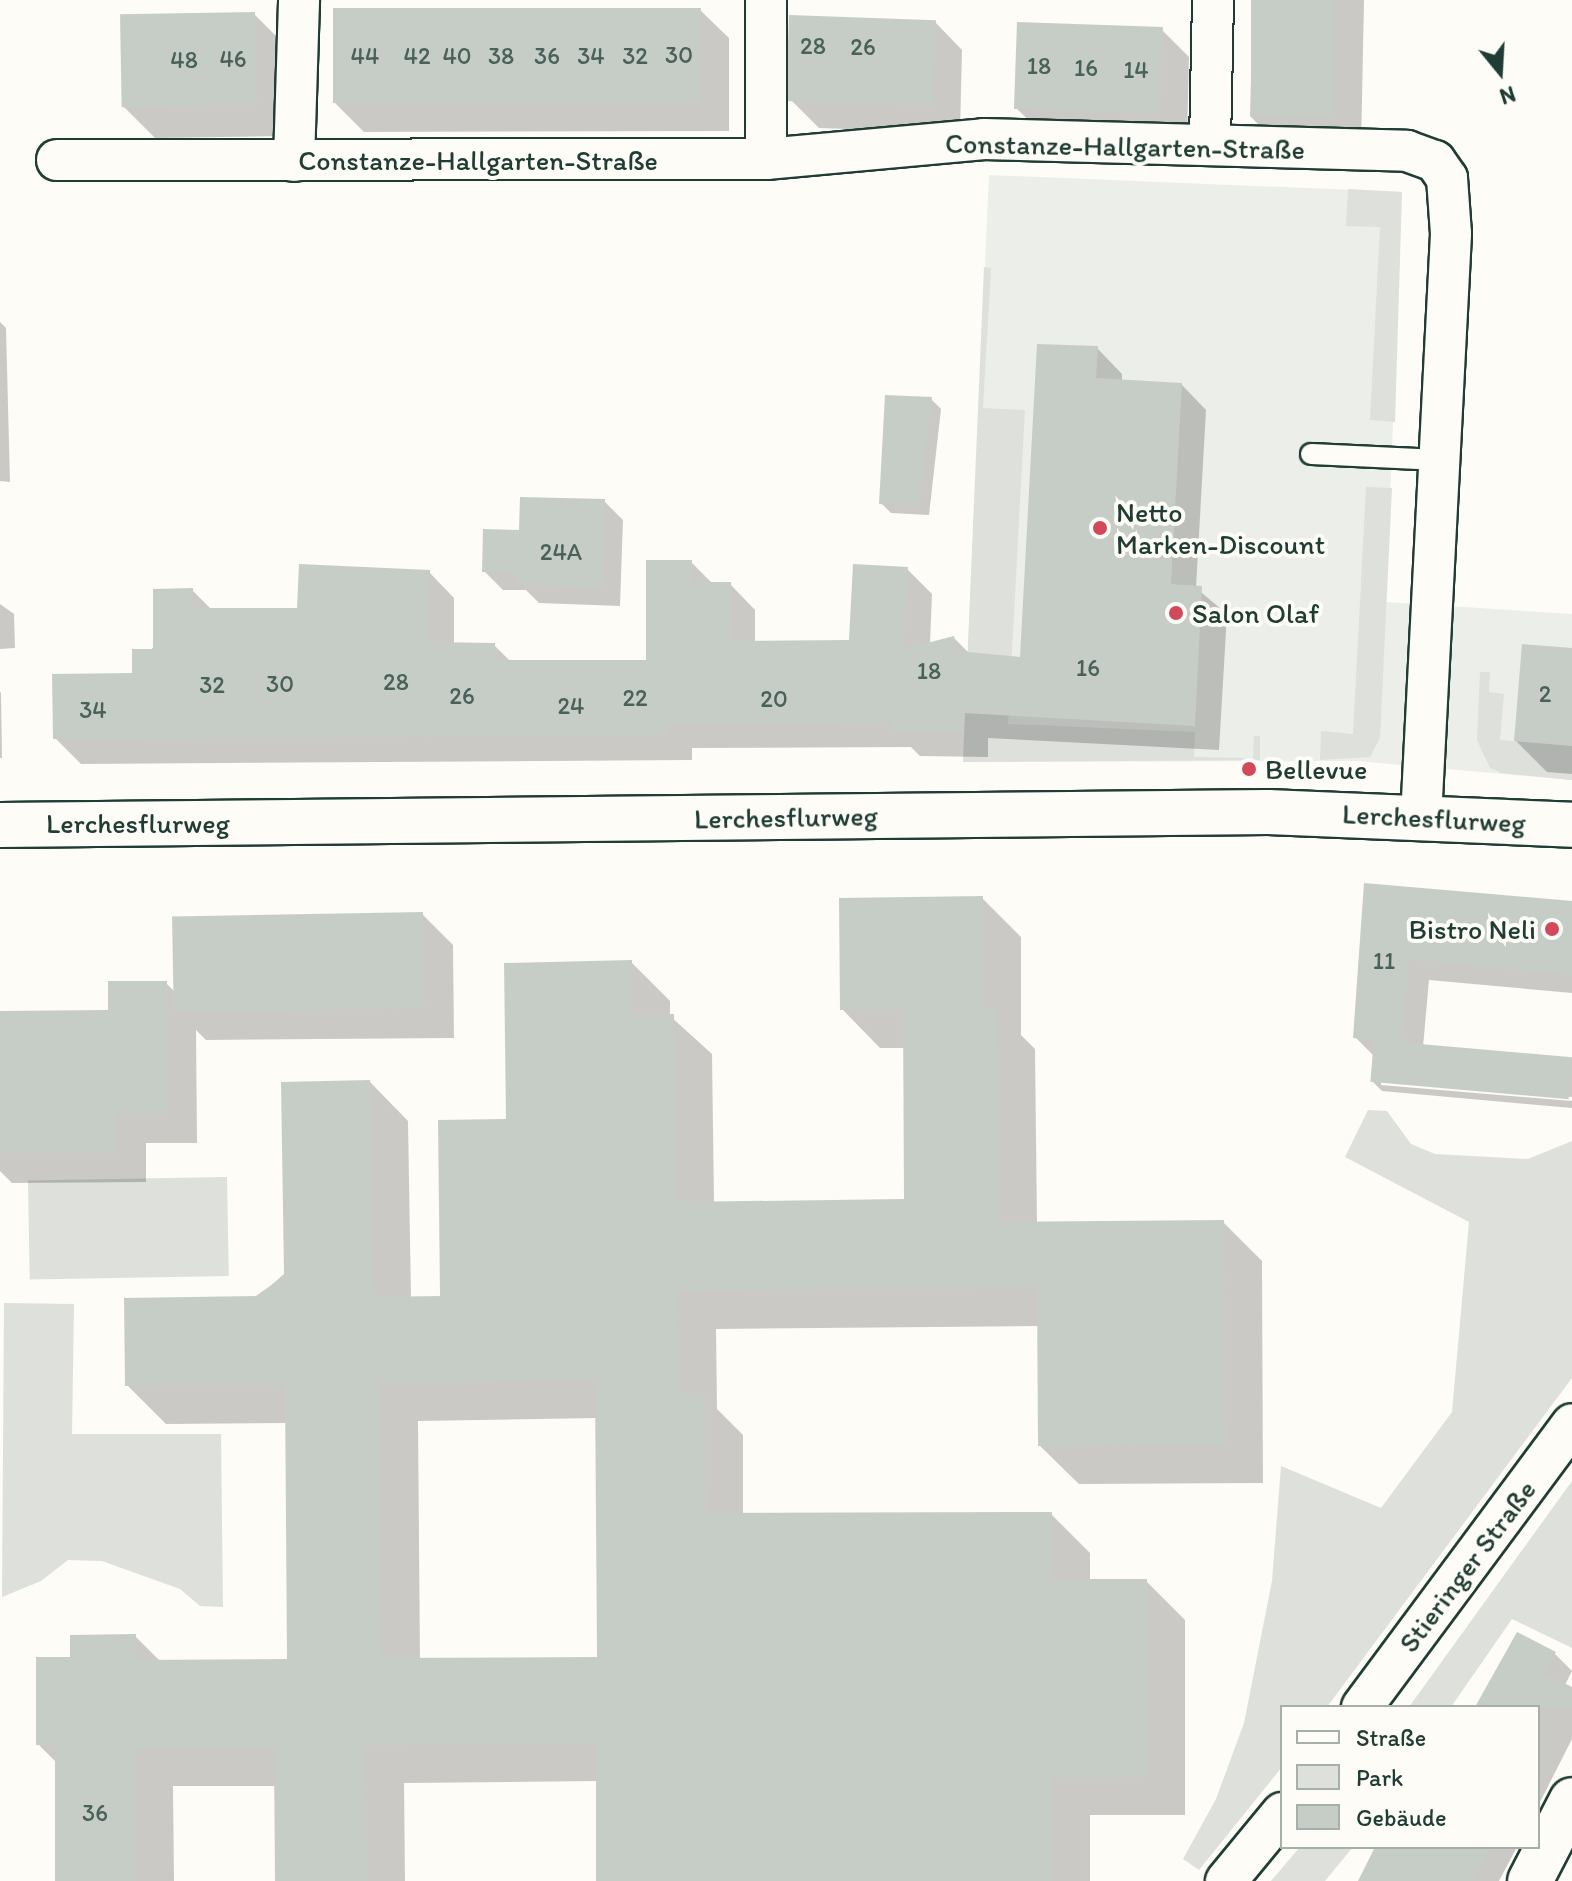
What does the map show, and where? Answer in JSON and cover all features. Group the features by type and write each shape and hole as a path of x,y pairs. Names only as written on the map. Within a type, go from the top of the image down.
{"street":[{"path":"294,161 299,0"},
{"path":"766,0 766,159"},
{"path":"1210,143 1213,0"},
{"name":"Constanze-Hallgarten-Straße","path":"57,160 766,159 984,139 1210,143 1407,151 1435,161 1447,178 1451,199 1421,818"},
{"name":"Lerchesflurweg","path":"0,825 1268,812 1572,825"},
{"name":"Stieringer Straße","path":"1363,1705 1572,1424"},
{"path":"1530,1881 1572,1800"},
{"path":"1226,1881 1280,1815"}],"lane":[{"path":"1311,454 1440,460"}],"shaded area":[{"path":"989,175 1402,192 1386,602 1572,614 1572,780 1357,761 963,762"}],"green space":[{"path":"1348,189 1402,192 1395,422 1370,420 1380,227 1346,226"},
{"path":"984,267 991,268 983,408 1025,410 1008,724 1195,732 1194,757 1253,758 1254,736 1260,736 1260,760 963,762"},
{"path":"1366,487 1392,488 1380,738 1370,757 1320,760 1321,731 1353,734"},
{"path":"1480,672 1490,672 1489,692 1504,694 1500,740 1572,746 1572,780 1501,773 1490,768 1477,740"},
{"path":"1368,1110 1387,1111 1411,1144 1435,1154 1528,1159 1572,1141 1572,1378 1328,1705 1280,1705 1280,1769 1199,1870 1183,1859 1216,1799 1244,1723 1272,1581 1281,1466 1381,1508 1452,1412 1469,1222 1345,1157"},
{"path":"227,1177 229,1276 30,1279 28,1180"},
{"path":"4,1303 74,1304 72,1434 221,1434 223,1607 200,1606 180,1589 102,1561 68,1560 41,1581 2,1597"},
{"path":"1572,1481 1572,1648 1512,1619 1452,1705 1410,1705"},
{"path":"1298,1849 1351,1849 1325,1881 1271,1881"}],"building":[{"path":"1251,0 1334,0 1334,117 1251,117"},
{"path":"333,8 701,8 701,103 333,103"},
{"path":"255,12 257,105 122,107 120,14"},
{"path":"789,15 936,20 933,106 786,101"},
{"path":"1017,22 1163,27 1160,114 1014,109"},
{"path":"1037,344 1098,346 1096,378 1182,383 1171,584 1202,586 1195,726 964,713 963,732 893,732 893,722 667,724 668,735 53,739 52,674 132,673 132,649 153,649 153,589 193,588 193,608 297,608 299,564 430,570 429,642 495,643 495,660 646,660 646,560 692,560 692,582 731,582 730,641 849,640 853,564 908,567 904,649 954,636 958,651 1020,657"},
{"path":"885,395 932,397 919,506 879,504"},
{"path":"520,497 605,499 602,588 518,585 518,572 482,572 483,529 519,530"},
{"path":"1522,644 1572,648 1572,746 1514,741"},
{"path":"1364,883 1572,901 1572,975 1409,960 1401,1042 1353,1038"},
{"path":"983,896 984,1009 998,1008 1000,1222 1224,1220 1226,1445 1038,1446 1037,1288 678,1291 680,1394 705,1394 706,1513 1052,1512 1052,1579 1147,1579 1147,1777 1052,1778 1052,1881 596,1881 596,1743 366,1745 367,1881 275,1881 274,1748 136,1749 136,1881 55,1881 55,1745 36,1745 36,1657 70,1657 70,1635 136,1634 136,1660 287,1659 285,1385 125,1386 124,1298 259,1296 284,1274 281,1082 370,1080 374,1297 440,1296 438,1120 506,1119 504,963 632,960 632,1015 674,1014 677,1202 904,1199 903,1010 840,1010 839,898","holes":["595,1380 597,1657 382,1658 380,1383"]},
{"path":"423,912 425,1008 174,1012 172,916"},
{"path":"108,981 167,981 168,1114 117,1114 117,1153 0,1153 0,1011 108,1010"},
{"path":"1374,1040 1572,1057 1569,1099 1370,1082"},
{"path":"1517,1632 1556,1652 1544,1673 1572,1687 1572,1707 1476,1705"},
{"path":"1374,1849 1490,1849 1473,1881 1358,1881"}],"place":[{"name":"Netto Marken-Discount","path":"1100,528"},
{"name":"Salon Olaf","path":"1176,613"},
{"name":"Bellevue","path":"1249,769"},
{"name":"Bistro Neli","path":"1552,929"}]}
